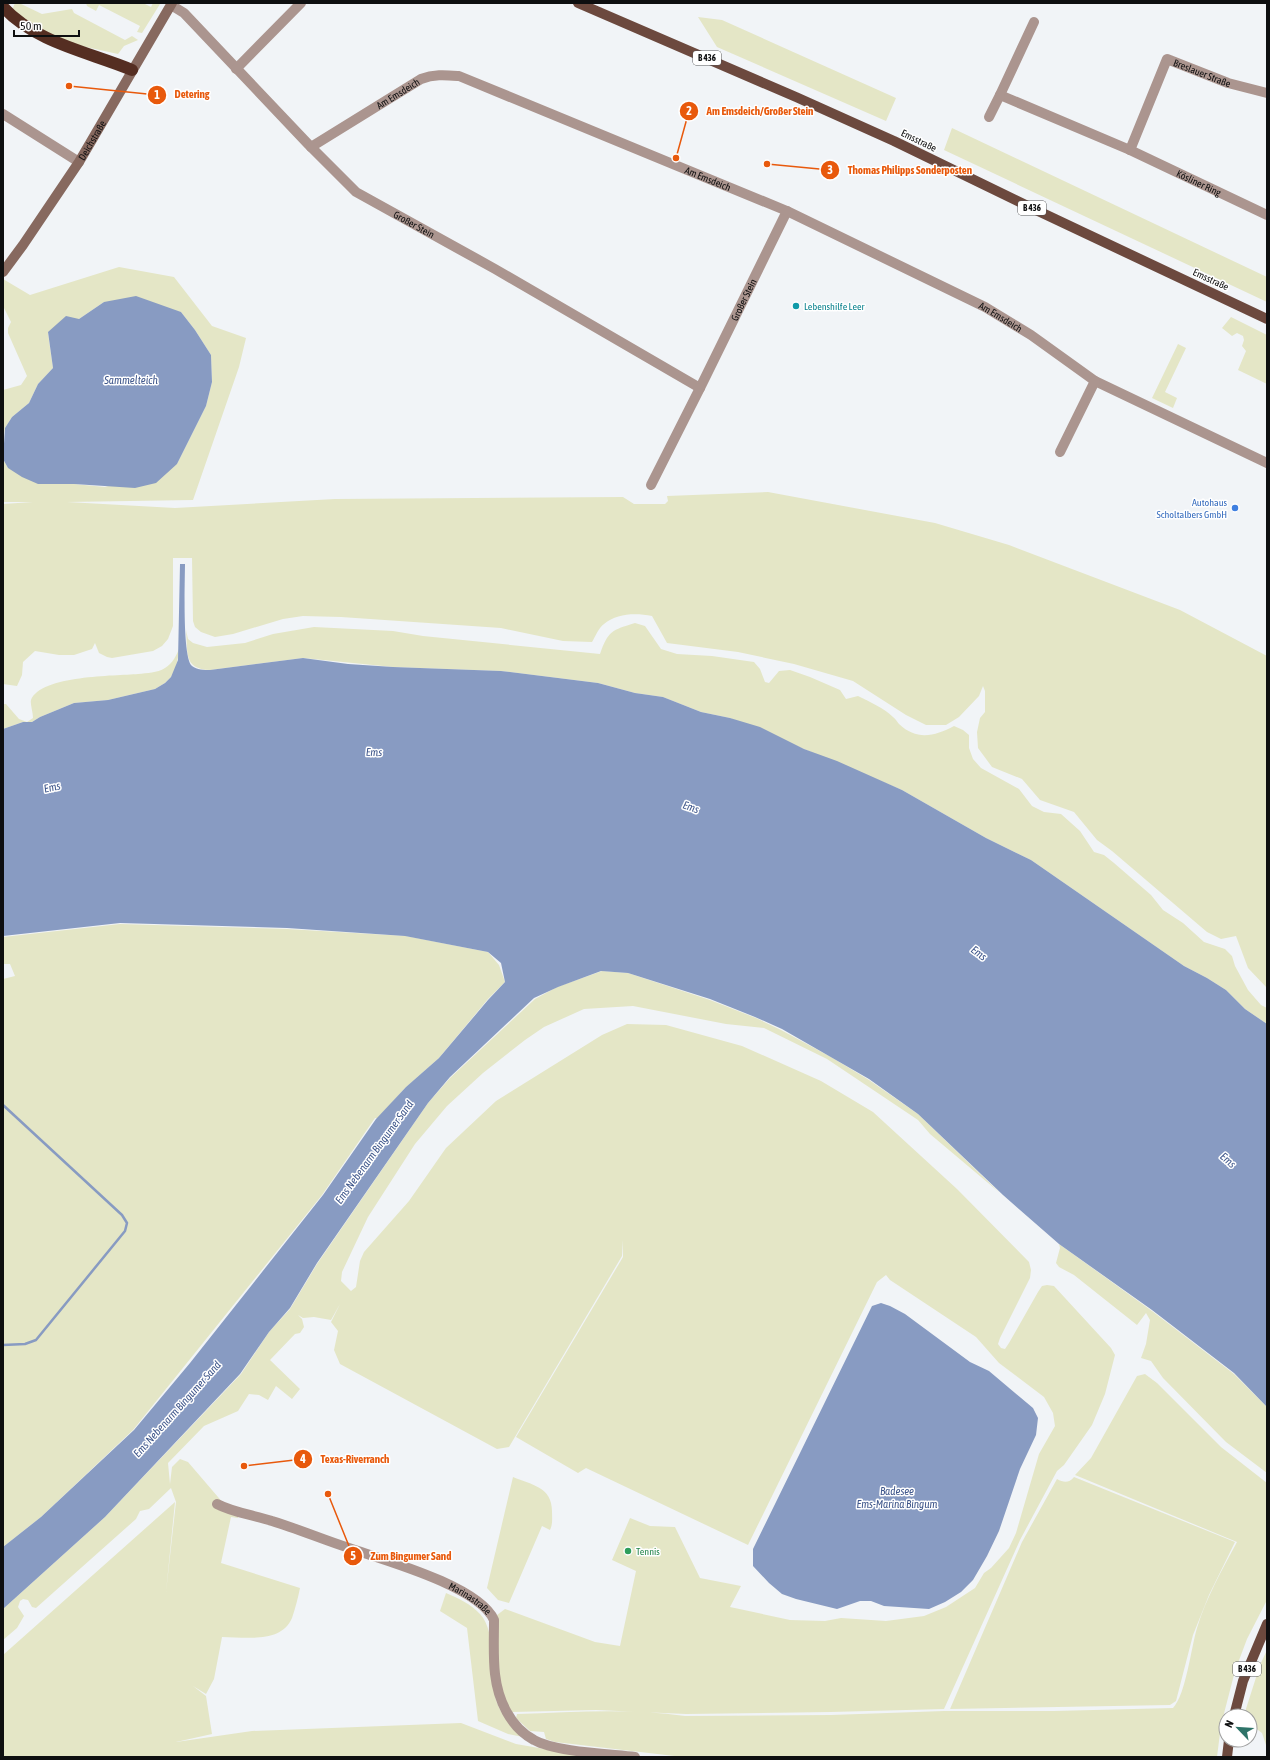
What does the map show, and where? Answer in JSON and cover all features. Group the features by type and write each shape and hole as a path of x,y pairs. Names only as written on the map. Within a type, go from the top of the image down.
{"highway":[{"path":"3,7 19,22 63,45 132,70"}],"main road":[{"name":"Emsstraße","path":"578,3 894,141 1267,319"},
{"name":"Deichstraße","path":"3,272 79,162 172,4"},
{"name":"B 436","path":"1236,1708 1243,1681 1267,1624"}],"street":[{"path":"236,70 301,3"},
{"name":"Großer Stein","path":"172,4 184,13 236,70 356,192 495,269 700,388"},
{"path":"989,117 1034,22"},
{"name":"Breslauer Straße","path":"1130,150 1167,59 1228,83 1267,93"},
{"name":"Am Emsdeich","path":"311,147 421,79 431,75 441,74 459,76 787,211 985,307 1031,335 1095,381 1267,463"},
{"name":"Kösliner Ring","path":"1000,95 1130,150 1267,215"},
{"path":"3,114 79,162"},
{"name":"Großer Stein","path":"651,485 787,211"},
{"path":"1060,452 1095,381"},
{"name":"Marinastraße","path":"217,1504 272,1520 439,1579 461,1591 484,1606 491,1613 494,1620 495,1675 498,1689 506,1712 521,1731 534,1740 545,1745 635,1757"}],"green space":[{"path":"15,3 19,3 42,14 72,9 74,13 125,40 132,36 138,40 124,46 118,54 77,45 33,26 12,10"},
{"path":"86,3 143,3 151,7 153,3 160,4 142,33 137,32 140,26 99,5 96,11 87,6"},
{"path":"698,17 722,20 896,98 886,121 717,47"},
{"path":"952,128 1267,277 1267,302 944,150"},
{"path":"119,267 174,277 212,326 246,338 239,367 193,500 67,502 175,508 335,499 623,497 634,504 665,504 668,501 667,496 768,492 935,523 1009,545 1180,610 1267,656 1267,988 1248,968 1236,936 1221,939 1207,932 1097,840 1074,812 1040,800 1022,779 992,767 978,748 977,732 980,718 985,712 985,691 983,686 979,696 959,717 946,725 926,725 906,715 853,681 794,664 738,652 667,643 652,616 640,614 621,616 609,620 600,627 592,642 563,641 501,628 341,617 303,616 283,619 233,634 215,637 201,632 195,627 193,621 192,558 173,558 173,626 168,639 162,646 153,651 112,658 99,653 95,643 92,649 74,655 59,655 35,651 23,662 22,675 17,686 3,684 3,504 33,502 3,502 3,459 8,468 74,484 105,487 177,464 206,406 212,382 211,355 181,312 104,302 79,319 48,333 53,368 38,384 29,403 12,417 5,428 3,438 3,390 21,385 27,376 8,333 8,328 11,322 3,306 3,279 30,295"},
{"path":"1231,317 1267,335 1267,384 1238,370 1246,351 1242,346 1244,340 1243,336 1237,333 1232,336 1222,328"},
{"path":"1178,344 1186,348 1165,392 1177,398 1173,408 1152,398"},
{"path":"635,623 645,626 661,649 677,654 712,656 754,662 760,669 765,682 769,683 779,671 790,670 840,690 846,699 858,696 872,703 885,711 906,729 919,735 933,734 954,726 963,730 969,735 969,748 973,759 981,768 1019,789 1032,806 1044,812 1061,814 1080,831 1094,852 1104,855 1114,863 1151,895 1163,910 1183,923 1204,942 1225,949 1232,956 1235,966 1248,990 1261,1005 1267,1008 1267,1024 1245,1009 1226,990 1184,966 1031,860 986,838 902,790 730,718 701,712 663,697 635,693 598,683 501,671 393,667 303,658 210,670 201,669 191,663 189,658 187,652 186,630 188,639 193,643 207,647 245,643 273,634 314,627 393,631 423,636 600,654 606,640 612,632"},
{"path":"180,646 176,668 171,677 155,689 108,700 74,703 40,717 32,722 27,722 33,718 31,700 38,692 49,686 63,681 80,678 159,671 168,666 176,656"},
{"path":"3,704 6,704 19,719 27,722 3,729"},
{"path":"120,924 287,929 406,936 488,952 499,965 505,982 488,999 439,1058 404,1089 378,1118 375,1118 322,1195 133,1430 41,1517 3,1547 3,979 15,976 10,964 3,964 3,937"},
{"path":"602,971 628,973 710,1000 756,1018 831,1057 869,1080 918,1114 1000,1193 930,1134 918,1120 827,1059 764,1028 726,1024 633,1006 584,1009 544,1027 525,1040 483,1073 447,1106 415,1144 368,1217 342,1272 341,1281 351,1291 356,1287 360,1261 364,1252 409,1201 446,1148 496,1101 602,1035 627,1024 666,1025 742,1046 821,1081 873,1112 957,1189 1029,1262 1031,1270 1030,1278 1000,1338 998,1344 1001,1348 1005,1349 1038,1292 1042,1286 1047,1285 1054,1286 1111,1348 1115,1355 1105,1394 1092,1425 1064,1465 1057,1471 1020,1540 944,1709 686,1714 596,1710 512,1712 503,1698 498,1671 497,1615 505,1609 595,1642 620,1646 636,1571 612,1560 630,1518 650,1526 675,1527 700,1578 741,1586 730,1607 790,1620 825,1621 841,1618 886,1621 924,1616 946,1607 975,1588 984,1573 991,1568 1009,1548 1016,1533 1039,1454 1055,1426 1053,1413 1044,1397 999,1363 976,1337 890,1280 886,1275 877,1282 748,1545 586,1468 578,1473 516,1437 623,1257 623,1240 622,1256 509,1447 497,1449 340,1364 334,1350 338,1331 331,1322 340,1304 331,1320 314,1317 303,1318 298,1315 302,1319 304,1327 300,1333 295,1334 270,1360 300,1389 292,1399 276,1386 268,1400 259,1395 249,1394 238,1411 204,1426 168,1463 170,1484 172,1467 180,1459 188,1462 224,1504 238,1515 238,1518 231,1517 221,1563 300,1588 292,1618 287,1626 280,1632 251,1638 222,1637 214,1679 206,1694 193,1686 206,1696 212,1734 176,1742 252,1731 461,1723 516,1744 562,1752 610,1757 3,1757 3,1655 175,1502 166,1592 176,1502 171,1488 149,1509 140,1511 136,1519 36,1608 32,1607 28,1600 23,1599 20,1601 18,1607 24,1616 17,1628 3,1640 3,1609 105,1517 241,1374 269,1332 290,1309 317,1264 428,1103 450,1078 535,999 557,987"},
{"path":"1059,1244 1152,1311 1234,1374 1267,1407 1267,1473 1226,1442 1163,1378 1151,1361 1141,1358 1146,1344 1150,1320 1146,1313 1137,1325 1074,1275 1059,1267 1056,1263 1060,1248"},
{"path":"1145,1374 1157,1383 1221,1447 1267,1483 1267,1600 1247,1639 1235,1671 1225,1708 1218,1708 1217,1757 683,1757 555,1742 546,1739 544,1732 530,1731 516,1718 517,1714 601,1711 643,1712 685,1716 831,1715 944,1711 1054,1711 1173,1708 1178,1701 1185,1682 1197,1628 1205,1606 1237,1542 1075,1475 1091,1458 1137,1376"},
{"path":"513,1477 534,1485 545,1492 551,1503 552,1525 550,1530 542,1526 509,1603 498,1600 487,1588"},
{"path":"1074,1477 1235,1542 1209,1595 1193,1635 1176,1701 1170,1705 950,1709 1022,1542 1057,1479 1066,1482"},
{"path":"446,1593 473,1607 486,1622 491,1644 494,1692 497,1703 505,1717 523,1737 508,1734 478,1721 467,1628 440,1611"},
{"path":"1267,1650 1267,1748 1262,1733 1258,1730 1258,1708 1246,1708 1260,1665"}],"water":[{"name":"Sammelteich","path":"136,296 181,312 211,355 212,382 206,406 177,464 156,483 135,488 74,484 38,484 22,477 8,468 3,459 5,428 12,417 29,403 38,384 53,368 48,332 66,316 79,319 104,302"},
{"path":"180,564 185,564 185,634 187,649 189,660 192,666 196,668 210,670 303,658 348,664 393,667 501,671 598,683 635,693 663,697 701,712 730,718 760,727 804,749 837,761 902,790 986,838 1031,860 1184,966 1226,990 1245,1009 1267,1024 1267,1407 1234,1373 1152,1310 1059,1244 1003,1195 918,1114 869,1079 782,1029 755,1017 710,999 628,973 601,971 558,987 534,998 450,1077 428,1103 317,1263 290,1308 269,1332 240,1374 105,1517 3,1609 3,1547 41,1517 134,1430 190,1363 323,1195 376,1119 406,1087 439,1058 505,982 501,963 488,952 405,936 287,928 120,923 3,936 3,729 23,722 32,722 40,717 74,703 108,700 155,689 165,683 171,677 178,660"},
{"name":"Badesee Ems-Marina Bingum","path":"881,1303 905,1314 970,1362 989,1371 1033,1408 1038,1418 1036,1435 1020,1469 999,1531 987,1556 973,1580 961,1592 945,1602 929,1609 884,1606 871,1601 860,1601 837,1609 796,1599 782,1594 753,1566 753,1549 872,1306"}],"waterway":[{"path":"3,1105 122,1215 127,1223 125,1231 36,1340 25,1344 3,1345"}],"place":[{"name":"Detering","path":"69,86"},
{"name":"Am Emsdeich/Großer Stein","path":"676,158"},
{"name":"Thomas Philipps Sonderposten","path":"767,164"},
{"name":"Lebenshilfe Leer","path":"796,306"},
{"name":"Autohaus Scholtalbers GmbH","path":"1235,508"},
{"name":"Texas-Riverranch","path":"244,1466"},
{"name":"Zum Bingumer Sand","path":"328,1494"},
{"name":"Tennis","path":"628,1551"}],"water label":[{"name":"Ems","path":"374,752"},
{"name":"Ems","path":"52,787"},
{"name":"Ems","path":"691,807"},
{"name":"Ems","path":"979,953"},
{"name":"Ems Nebenarm Bingumer Sand","path":"374,1152"},
{"name":"Ems","path":"1228,1160"},
{"name":"Ems Nebenarm Bingumer Sand","path":"177,1409"}]}
